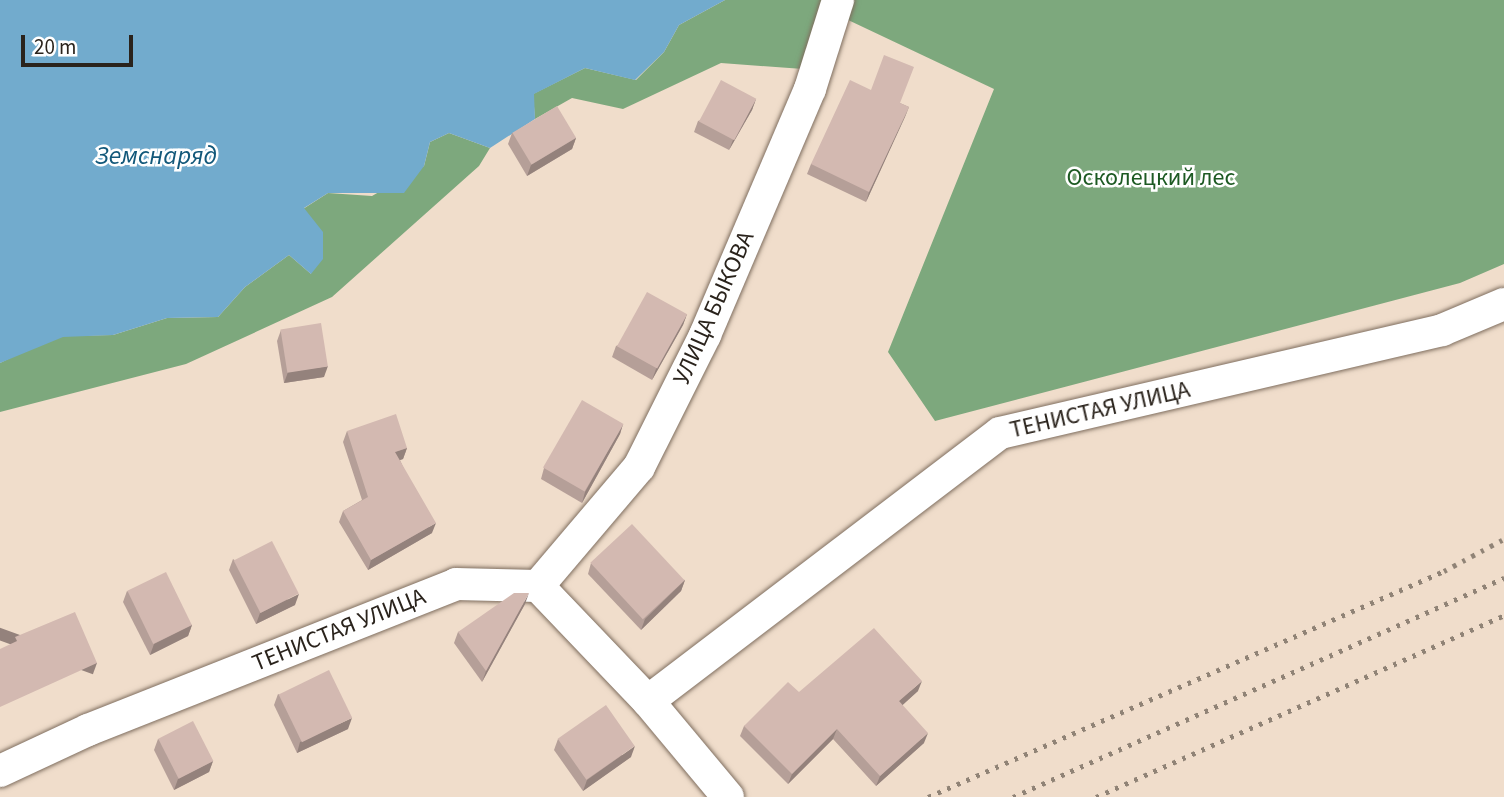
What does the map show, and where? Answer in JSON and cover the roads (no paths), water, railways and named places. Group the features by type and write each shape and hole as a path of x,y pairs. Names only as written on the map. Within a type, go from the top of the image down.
{"street":[{"name":"УЛИЦА БЫКОВА","path":"538,586 639,467 705,335 805,101 838,0"},
{"name":"ТЕНИСТАЯ УЛИЦА","path":"648,701 1000,433 1442,330 1504,304"},
{"name":"ТЕНИСТАЯ УЛИЦА","path":"0,771 88,730 456,584 538,586"},
{"path":"538,586 648,701 728,797"}],"water":[{"name":"Земснаряд","path":"0,0 725,0 679,25 664,52 635,80 585,68 534,94 535,119 490,148 449,133 430,142 424,166 404,193 328,193 304,208 323,232 323,259 311,274 289,255 245,287 218,317 167,318 113,335 63,337 0,363"}],"railway":[{"path":"928,797 1444,571 1504,539"},
{"path":"1013,797 1504,578"},
{"path":"1096,797 1504,615"}],"park label":[{"name":"Осколецкий лес","path":"1151,178"}]}
